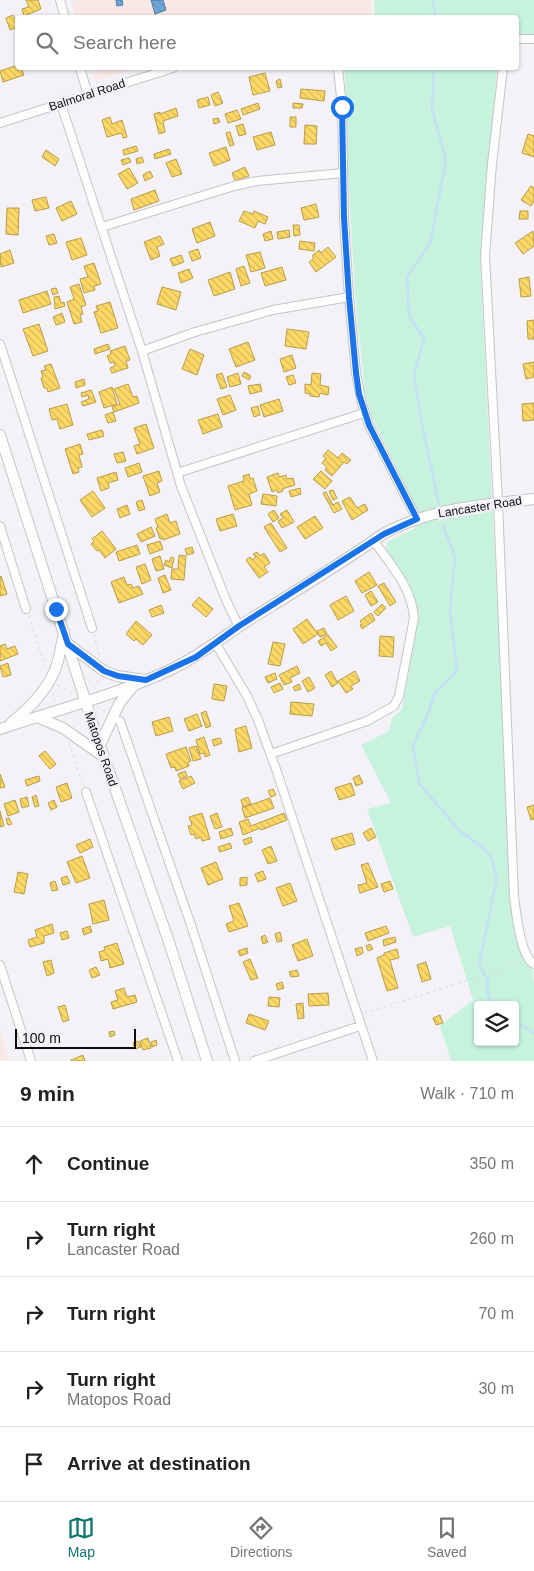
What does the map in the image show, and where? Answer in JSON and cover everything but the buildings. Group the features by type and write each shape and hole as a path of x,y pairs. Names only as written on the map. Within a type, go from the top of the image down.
{"main road":[{"name":"Matopos Road","path":"0,435 86,703 166,933 207,1061"},
{"name":"Lancaster Road","path":"3,728 86,703 146,680 196,657 239,626 394,528 417,519 455,510 498,502 534,499"},
{"path":"3,728 34,702 50,681 58,662 64,632"},
{"path":"68,644 104,671 118,676 146,680"},
{"path":"100,745 117,718 119,704 134,685"},
{"path":"37,717 63,728 104,757"}],"street":[{"path":"60,0 64,15"},
{"path":"519,39 534,39"},
{"path":"81,70 88,95"},
{"name":"Balmoral Road","path":"0,123 168,70"},
{"path":"338,70 342,107 349,297 356,373 364,413 417,519"},
{"path":"503,70 492,164 486,256 514,896 520,935 531,962"},
{"path":"61,104 142,351 177,473 222,591 239,626"},
{"path":"102,227 234,186 257,181 343,173"},
{"path":"142,351 195,332 273,310 349,297"},
{"path":"0,344 92,628"},
{"path":"177,473 364,413"},
{"path":"0,526 26,609"},
{"path":"271,754 367,722 397,702 414,618 404,583 374,541"},
{"path":"216,644 247,696 271,754 373,1061"},
{"path":"117,718 191,925 235,1061"},
{"path":"86,792 178,1061"},
{"path":"0,965 31,1061"},
{"path":"254,1061 360,1026"}],"path":[{"path":"86,703 117,718"},
{"path":"358,1016 492,972 531,962"}],"shaded area":[{"path":"71,0 371,0 372,15 75,15"},
{"path":"93,70 132,70 96,81"},
{"path":"0,1028 10,1061 0,1061"}],"green space":[{"path":"374,0 534,0 534,35 519,35 519,15 375,15"},
{"path":"344,70 497,70 480,261 512,897 532,966 534,985 534,1061 451,1061 440,1026 473,1000 450,926 413,937 367,809 391,803 361,745 389,731 392,717 402,710 418,617 418,609 408,582 386,550 387,542 414,529 419,513 372,417 365,394 355,295"}],"waterway":[{"path":"433,0 436,15"},
{"path":"434,70 432,109 446,160 430,244 407,277 409,316 424,339 414,374 422,424 439,505"},
{"path":"443,526 455,557 450,611 457,671 435,693 427,716 413,745 419,783 457,828 490,854 497,878 479,964 488,980 487,992 491,1001"},
{"path":"519,1024 534,1033"}],"route":[{"path":"56,609 68,644 104,671 118,676 146,680 196,657 239,626 384,534 417,519 369,425 359,394 352,334 344,218 342,107"}]}
